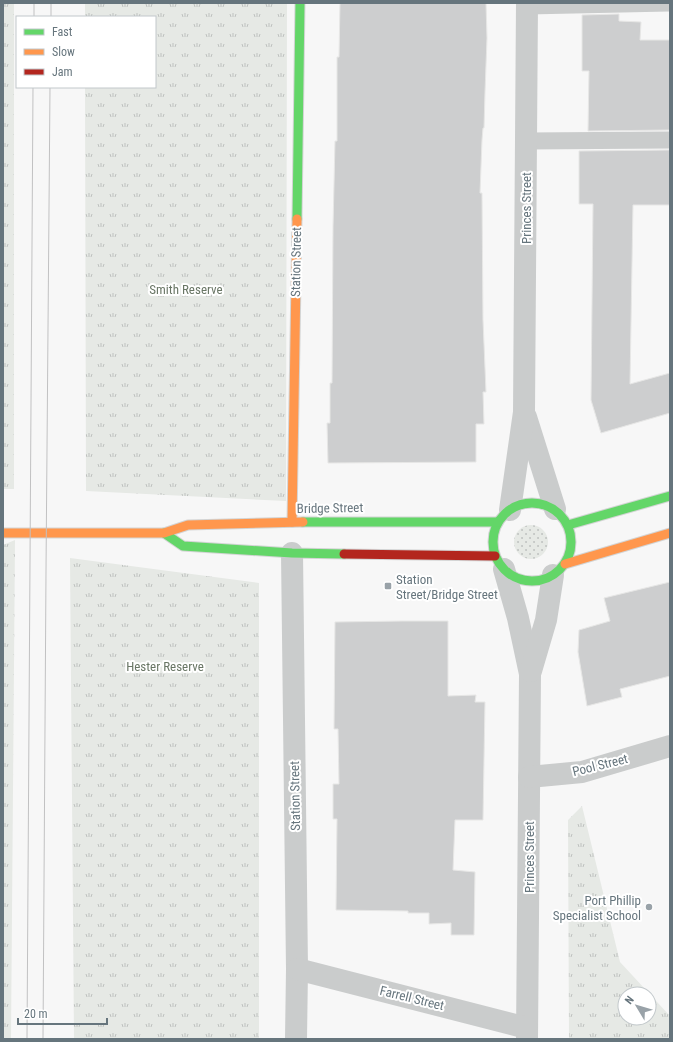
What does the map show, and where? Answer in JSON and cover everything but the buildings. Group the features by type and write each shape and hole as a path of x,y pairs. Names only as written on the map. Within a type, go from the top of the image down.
{"street":[{"name":"Station Street","path":"292,522 300,3"},
{"name":"Princes Street","path":"504,516 524,412 527,5"},
{"name":"Princes Street","path":"524,412 555,508"},
{"path":"568,525 670,496"},
{"path":"559,570 571,552 572,538 568,525 561,514 555,508 537,502 526,503 514,507 504,516 494,533 493,545 499,562 515,578 528,581 541,581 559,570 670,533"},
{"name":"Bridge Street","path":"3,533 164,534 188,525 395,521 504,516"},
{"path":"164,534 183,546 292,553 499,562"},
{"name":"Station Street","path":"292,553 297,969 296,1039"},
{"name":"Princes Street","path":"499,562 518,618 530,674 528,1033"},
{"name":"Princes Street","path":"530,674 559,570"},
{"name":"Pool Street","path":"530,777 582,772 670,746"},
{"name":"Farrell Street","path":"297,969 528,1033"}],"lane":[{"path":"527,5 669,3"},
{"path":"526,141 670,140"}],"green space":[{"path":"3,3 14,3 14,489 3,489"},
{"name":"Smith Reserve","path":"85,3 287,3 286,501 86,491 85,88 156,88 156,16 85,16"},
{"path":"528,525 534,525 543,530 547,536 547,548 543,554 534,559 528,559 519,554 514,545 514,539 519,530"},
{"path":"15,540 11,1039 3,1039 3,545"},
{"name":"Hester Reserve","path":"70,558 259,583 259,1039 74,1039"},
{"path":"582,806 620,962 642,986 617,986 617,1026 657,1026 657,1002 670,1016 669,1039 569,1039 568,820"}],"tram line":[{"path":"34,3 34,16"},
{"path":"51,3 51,16"},
{"path":"27,1039 33,88"},
{"path":"43,1039 50,88"}],"traffic: fast":[{"path":"297,219 300,3"},
{"path":"568,525 670,496"},
{"path":"524,503 540,503 554,509 565,520 571,534 571,542 571,550 565,564 554,575 540,581 524,581 510,575 499,564 493,550 493,534 499,520 510,509 524,503"},
{"path":"303,522 498,522"},
{"path":"164,533 183,546 292,553 344,554"}],"traffic: slow":[{"path":"292,522 297,219"},
{"path":"3,533 164,533 188,525 303,522"},
{"path":"565,564 670,533"}],"traffic: jam":[{"path":"344,554 495,556"}],"place":[{"name":"Station Street/Bridge Street","path":"388,586"},
{"name":"Port Phillip Specialist School","path":"649,907"}]}
